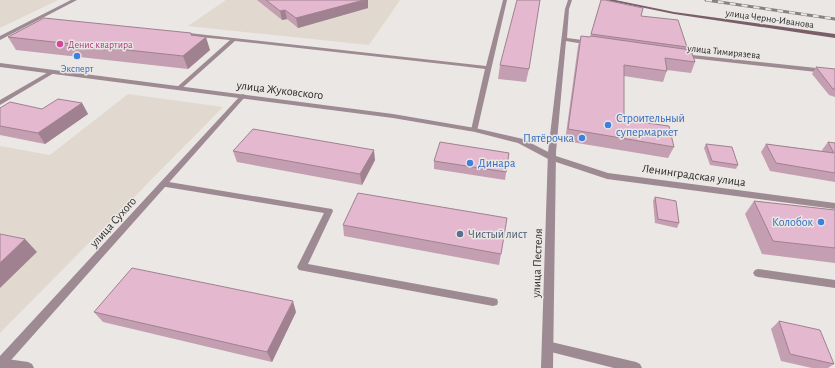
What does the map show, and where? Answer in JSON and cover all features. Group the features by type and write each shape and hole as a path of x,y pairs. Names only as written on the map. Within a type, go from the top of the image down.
{"main road":[{"name":"улица Черно-Иванова","path":"608,0 674,13 835,36"}],"street":[{"path":"0,38 75,0"},
{"path":"475,130 488,68 505,0"},
{"name":"улица Пестеля","path":"546,368 552,152 567,9 570,0"},
{"path":"36,20 48,21"},
{"path":"172,33 488,68"},
{"path":"179,88 234,39"},
{"path":"564,39 595,44"},
{"name":"улица Тимирязева","path":"673,54 835,72"},
{"name":"улица Жуковского","path":"0,65 393,116 475,130 520,141 553,158"},
{"path":"0,103 52,72"},
{"name":"улица Сухого","path":"1,363 244,96"},
{"name":"Ленинградская улица","path":"553,158 607,176 835,206"},
{"path":"163,184 329,211 302,267 493,302"},
{"path":"758,273 835,284"},
{"path":"547,346 636,368"},
{"path":"1,363 28,368"}],"shaded area":[{"path":"0,0 58,0 0,28"},
{"path":"226,0 400,0 369,45 188,26"},
{"path":"128,94 223,107 0,333 0,146 50,155"}],"building":[{"path":"266,0 364,0 296,18 285,10 280,11"},
{"path":"517,0 540,0 529,69 500,65"},
{"path":"601,0 643,8 641,16 678,20 687,47 591,34"},
{"path":"44,18 191,33 191,35 206,37 183,56 8,37"},
{"path":"581,36 591,36 691,50 695,62 665,58 667,71 624,65 624,120 669,126 674,147 568,129"},
{"path":"816,67 835,69 835,89 833,89"},
{"path":"58,99 82,103 38,133 0,126 0,108 10,102 42,109"},
{"path":"253,129 374,150 360,174 233,151"},
{"path":"440,142 509,153 506,172 434,161"},
{"path":"828,142 835,143 835,173 776,163 766,144 834,153"},
{"path":"706,144 732,147 738,165 712,161"},
{"path":"358,193 507,218 501,254 343,225"},
{"path":"655,197 676,201 679,223 658,219"},
{"path":"754,201 835,210 835,248 773,241"},
{"path":"0,234 25,239 0,263"},
{"path":"132,268 293,301 267,352 94,312"},
{"path":"779,321 820,330 834,364 790,354"}],"railway":[{"path":"706,0 835,19"}],"place":[{"name":"Денис квартира","path":"60,44"},
{"name":"Эксперт","path":"77,56"},
{"name":"Строительный супермаркет","path":"608,125"},
{"name":"Пятёрочка","path":"582,138"},
{"name":"Динара","path":"470,163"},
{"name":"Колобок","path":"821,222"},
{"name":"Чистый лист","path":"460,234"}]}
